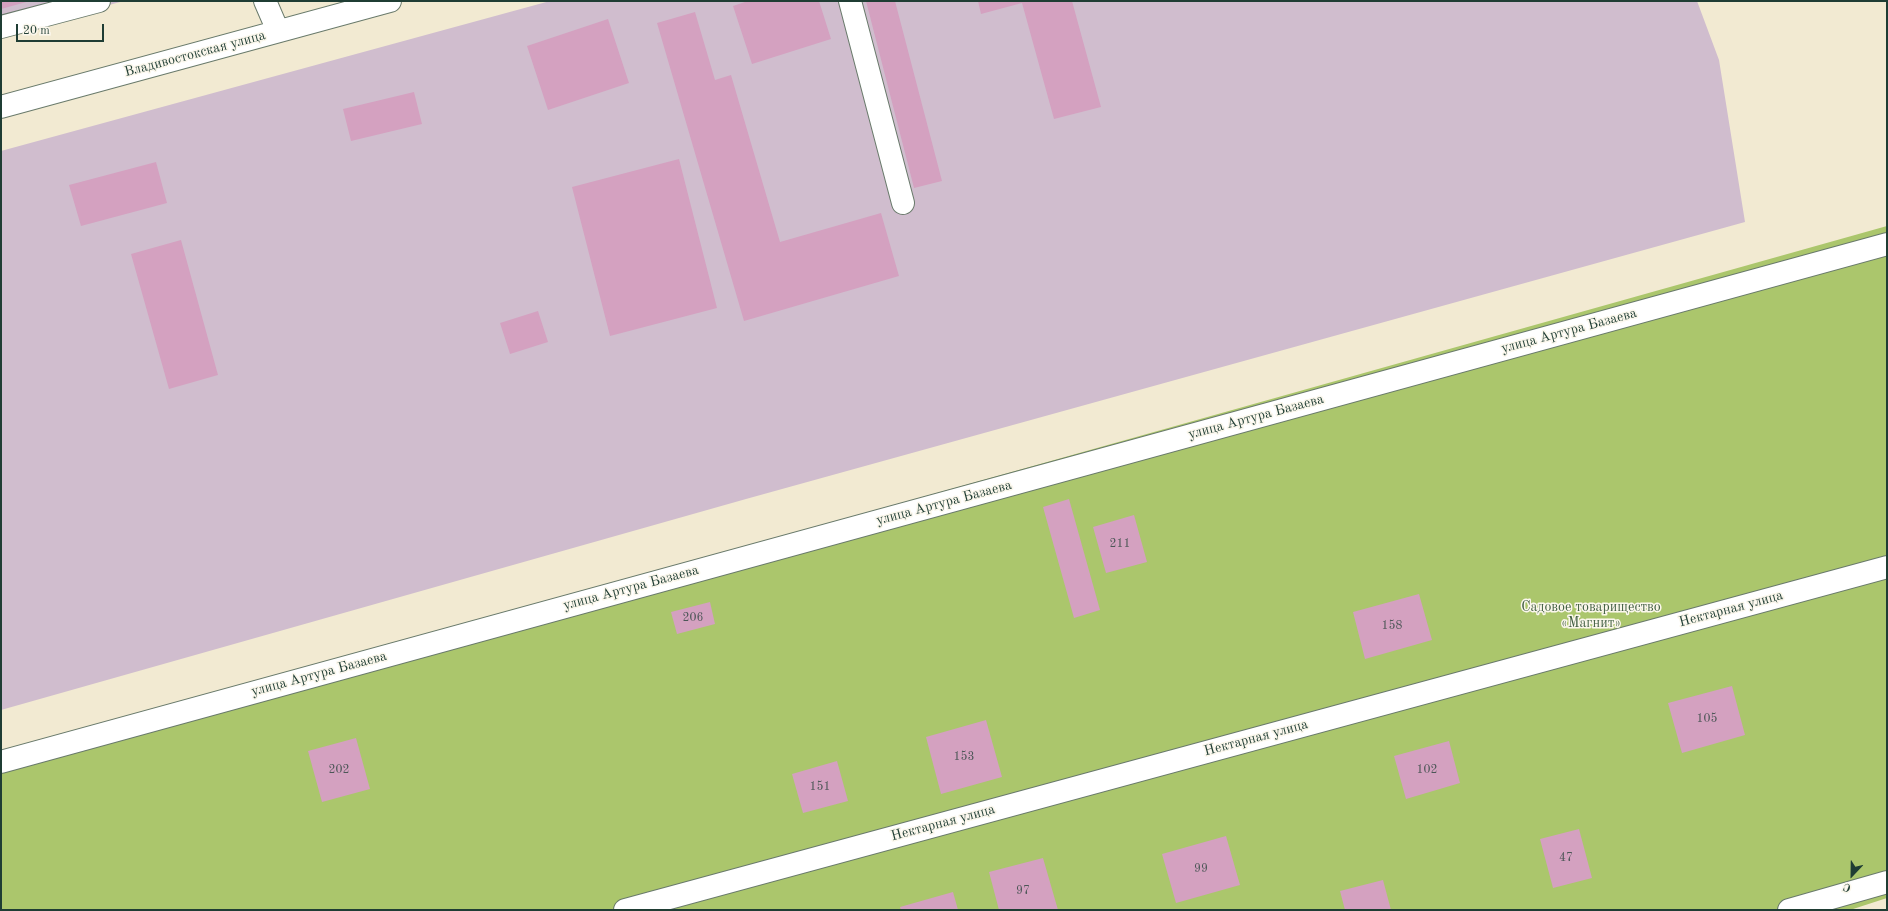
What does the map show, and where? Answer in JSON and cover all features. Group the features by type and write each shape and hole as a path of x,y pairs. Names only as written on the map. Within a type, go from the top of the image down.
{"street":[{"path":"1,27 99,1"},
{"path":"265,1 278,31"},
{"name":"Владивостокская улица","path":"1,107 390,1"},
{"path":"850,1 903,203"},
{"name":"улица Артура Базаева","path":"1,762 1887,244"},
{"name":"Нектарная улица","path":"625,910 1887,566"},
{"path":"1789,910 1885,892"}],"shaded area":[{"path":"1,1 124,1 1,34"},
{"path":"550,1 1697,1 1719,60 1745,222 746,499 1,710 1,151"}],"green space":[{"name":"Садовое товарищество «Магнит»","path":"1887,226 1887,898 1850,910 1,910 1,756"}],"building":[{"path":"1,1 30,1 1,9"},
{"path":"748,1 819,1 831,39 752,64 733,6"},
{"path":"866,1 895,1 942,181 914,188"},
{"path":"978,1 1072,1 1101,107 1054,119 1022,3 981,14"},
{"path":"695,12 715,80 731,75 780,242 881,213 899,276 744,321 657,23"},
{"path":"608,19 629,83 548,110 527,46"},
{"path":"414,92 422,124 351,141 343,109"},
{"path":"679,159 717,308 610,336 572,187"},
{"path":"156,162 167,203 81,226 69,185"},
{"path":"181,240 218,375 169,389 131,254"},
{"path":"538,311 548,342 510,354 500,323"},
{"path":"1069,499 1100,610 1074,618 1043,507"},
{"path":"1134,515 1147,562 1106,573 1093,527"},
{"path":"1419,594 1432,640 1365,659 1353,612"},
{"path":"710,602 715,624 677,634 671,612"},
{"path":"1732,686 1745,735 1682,753 1668,703"},
{"path":"986,720 1002,777 941,794 926,737"},
{"path":"356,738 370,789 322,802 308,751"},
{"path":"1449,741 1460,783 1406,799 1394,756"},
{"path":"837,761 848,801 803,813 792,774"},
{"path":"1579,829 1592,878 1553,888 1540,839"},
{"path":"1226,836 1240,885 1176,903 1162,854"},
{"path":"1043,858 1058,910 999,910 989,872"},
{"path":"1383,880 1391,910 1345,910 1340,891"},
{"path":"953,892 958,910 901,910 900,907"}]}
